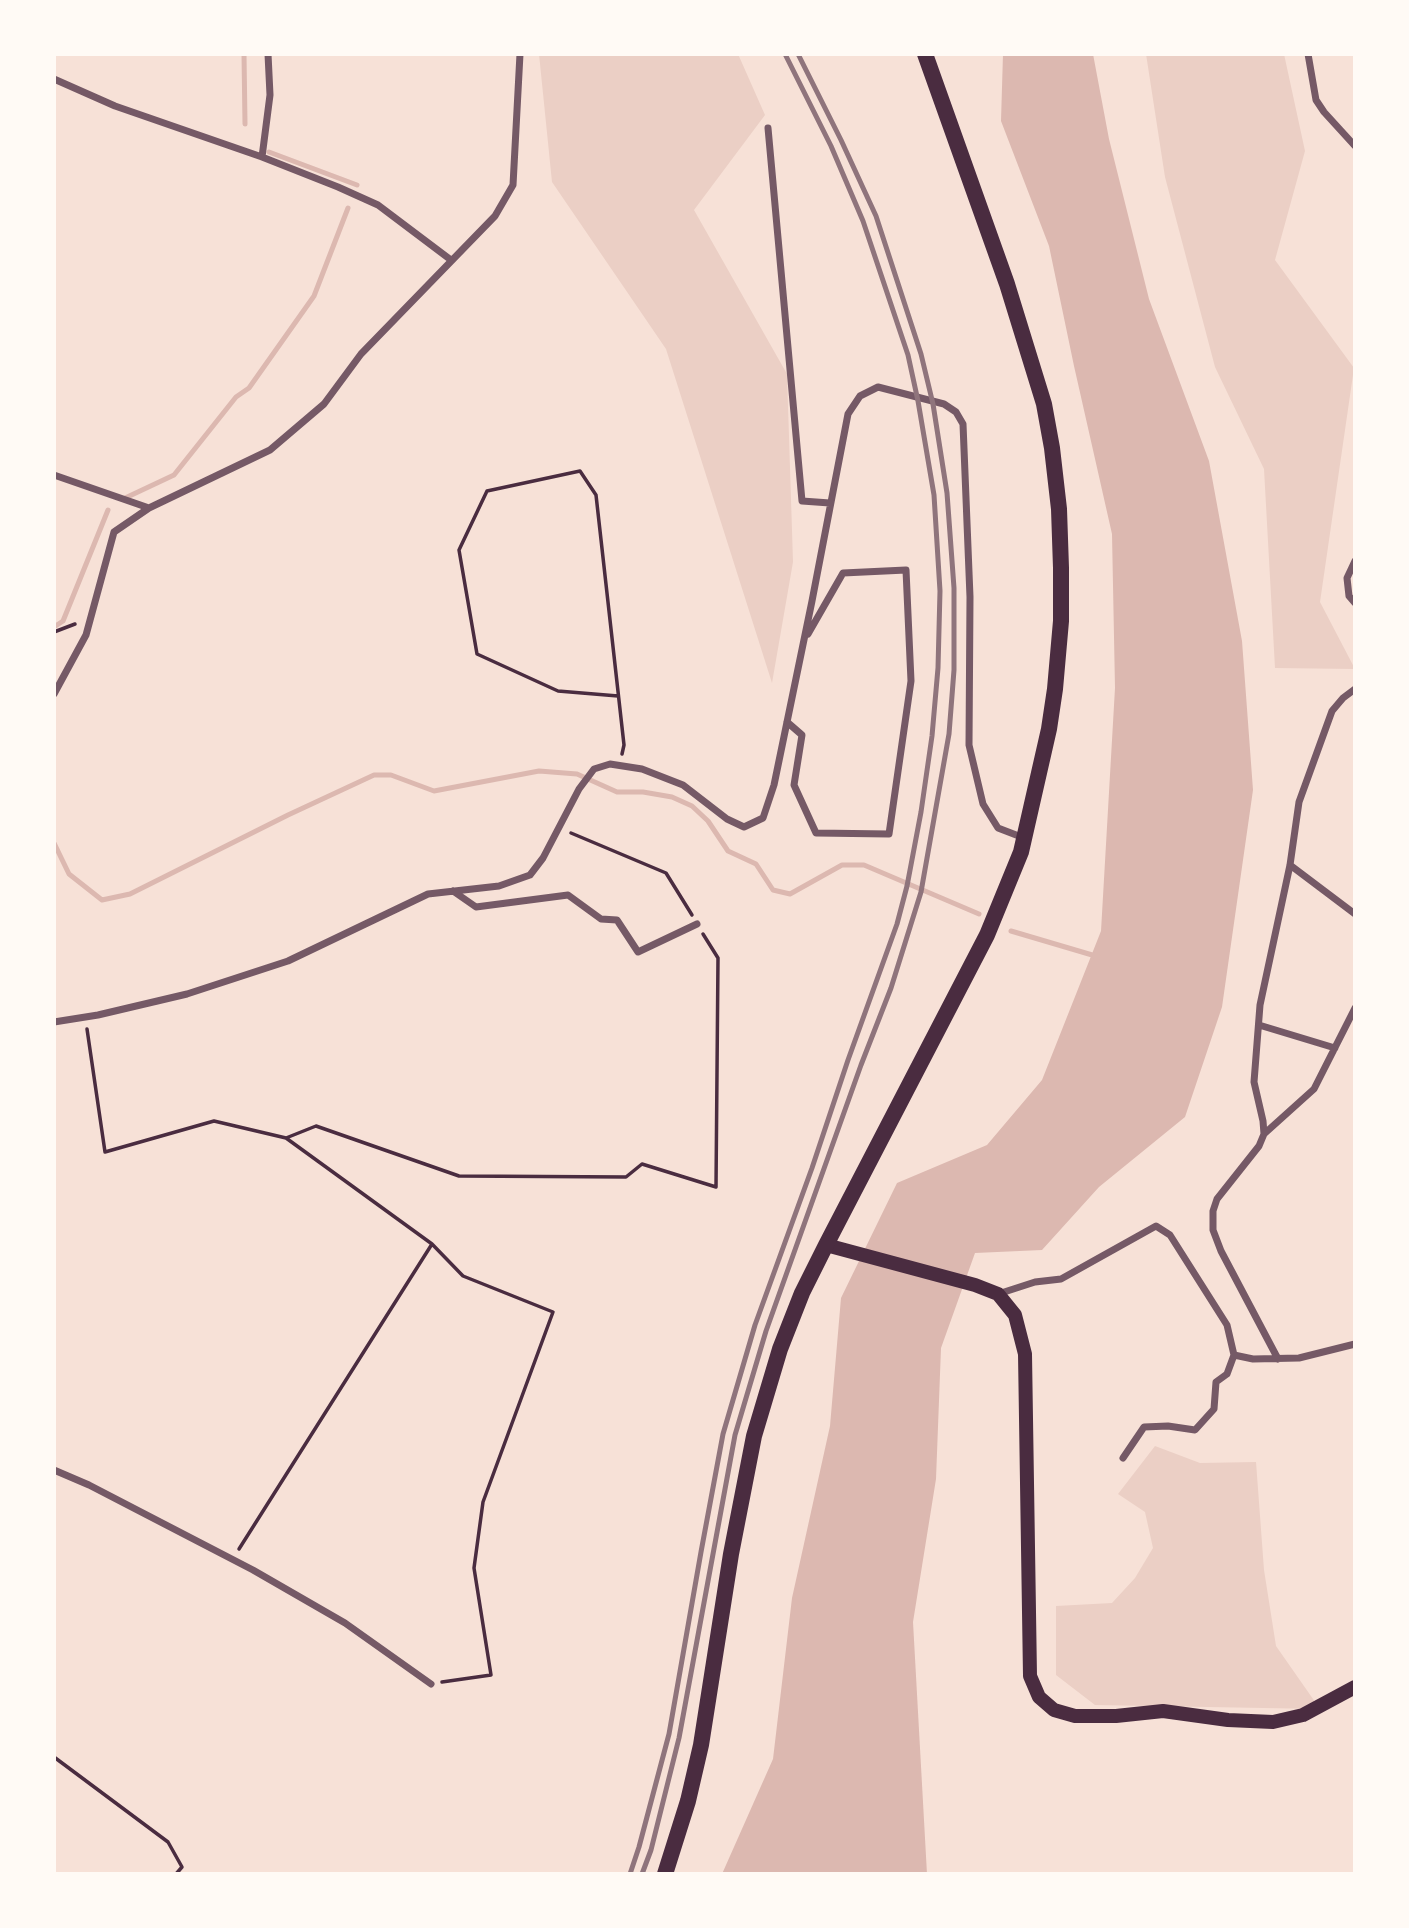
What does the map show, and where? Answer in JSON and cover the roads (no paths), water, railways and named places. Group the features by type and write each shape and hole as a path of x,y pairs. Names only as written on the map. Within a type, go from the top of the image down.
{"highway":[{"path":"665,1874 688,1801 701,1745 754,1436 780,1349 802,1293 826,1245 987,935 1021,852 1049,729 1055,689 1061,621 1059,509 1044,404 1007,284 925,54"}],"main road":[{"path":"826,1245 975,1285 998,1294 1015,1315 1025,1354 1030,1676 1039,1697 1054,1710 1075,1716 1116,1716 1163,1711 1228,1720 1273,1722 1303,1716 1355,1687"}],"street":[{"path":"262,157 270,95 268,54"},
{"path":"54,694 86,635 114,532 149,508 271,450 324,404 361,354 495,216 513,185 520,54"},
{"path":"1308,54 1316,100 1355,146"},
{"path":"54,79 115,106 262,157 378,205 451,260"},
{"path":"768,128 802,501 830,503"},
{"path":"54,1021 86,1017 187,994 288,961 428,894 499,886 530,875 544,858 579,789 594,769 610,764 642,769 684,785 727,819 744,827 763,818 774,785 848,414 860,396 878,387 944,404 956,412 963,424 970,597 969,745 983,804 998,828 1024,838"},
{"path":"54,475 149,508"},
{"path":"1355,561 1347,578 1349,596 1355,603"},
{"path":"786,722 802,735 794,785 816,833 889,834 911,681 906,569 844,573 804,641"},
{"path":"1264,1134 1254,1082 1260,1005 1290,865 1299,802 1332,711 1343,698 1355,690"},
{"path":"1290,865 1355,914"},
{"path":"453,891 476,907 569,895 601,919 617,920 638,952 697,924"},
{"path":"1278,1359 1221,1251 1213,1230 1213,1212 1217,1199 1259,1146 1264,1134 1314,1089 1355,1008"},
{"path":"1259,1025 1335,1048"},
{"path":"998,1294 1035,1282 1061,1279 1156,1226 1170,1234 1227,1325 1234,1355 1227,1374 1216,1382 1214,1409 1195,1430 1168,1426 1144,1427 1123,1458"},
{"path":"1234,1355 1253,1359 1299,1358 1355,1344"},
{"path":"54,1470 89,1485 232,1560 345,1623 430,1684"}],"waterway":[{"path":"244,54 245,124"},
{"path":"269,152 357,185"},
{"path":"123,499 174,475 236,397 249,388 314,296 348,208"},
{"path":"54,627 63,621 108,510"},
{"path":"54,843 69,874 102,900 130,894 374,775 391,775 434,791 539,771 577,774 617,792 643,792 672,797 692,806 708,821 728,851 756,864 773,890 790,894 842,865 864,865 979,914"},
{"path":"1011,931 1099,957"}],"railway":[{"path":"630,1874 669,1734 723,1434 755,1325 897,924 907,886 932,736 938,668 940,591 934,495 908,355 863,221 831,146 785,54"},
{"path":"642,1874 651,1850 679,1738 735,1435 766,1331 891,988 921,892 949,734 954,670 954,588 947,493 933,404 921,354 876,216 798,54"}]}
